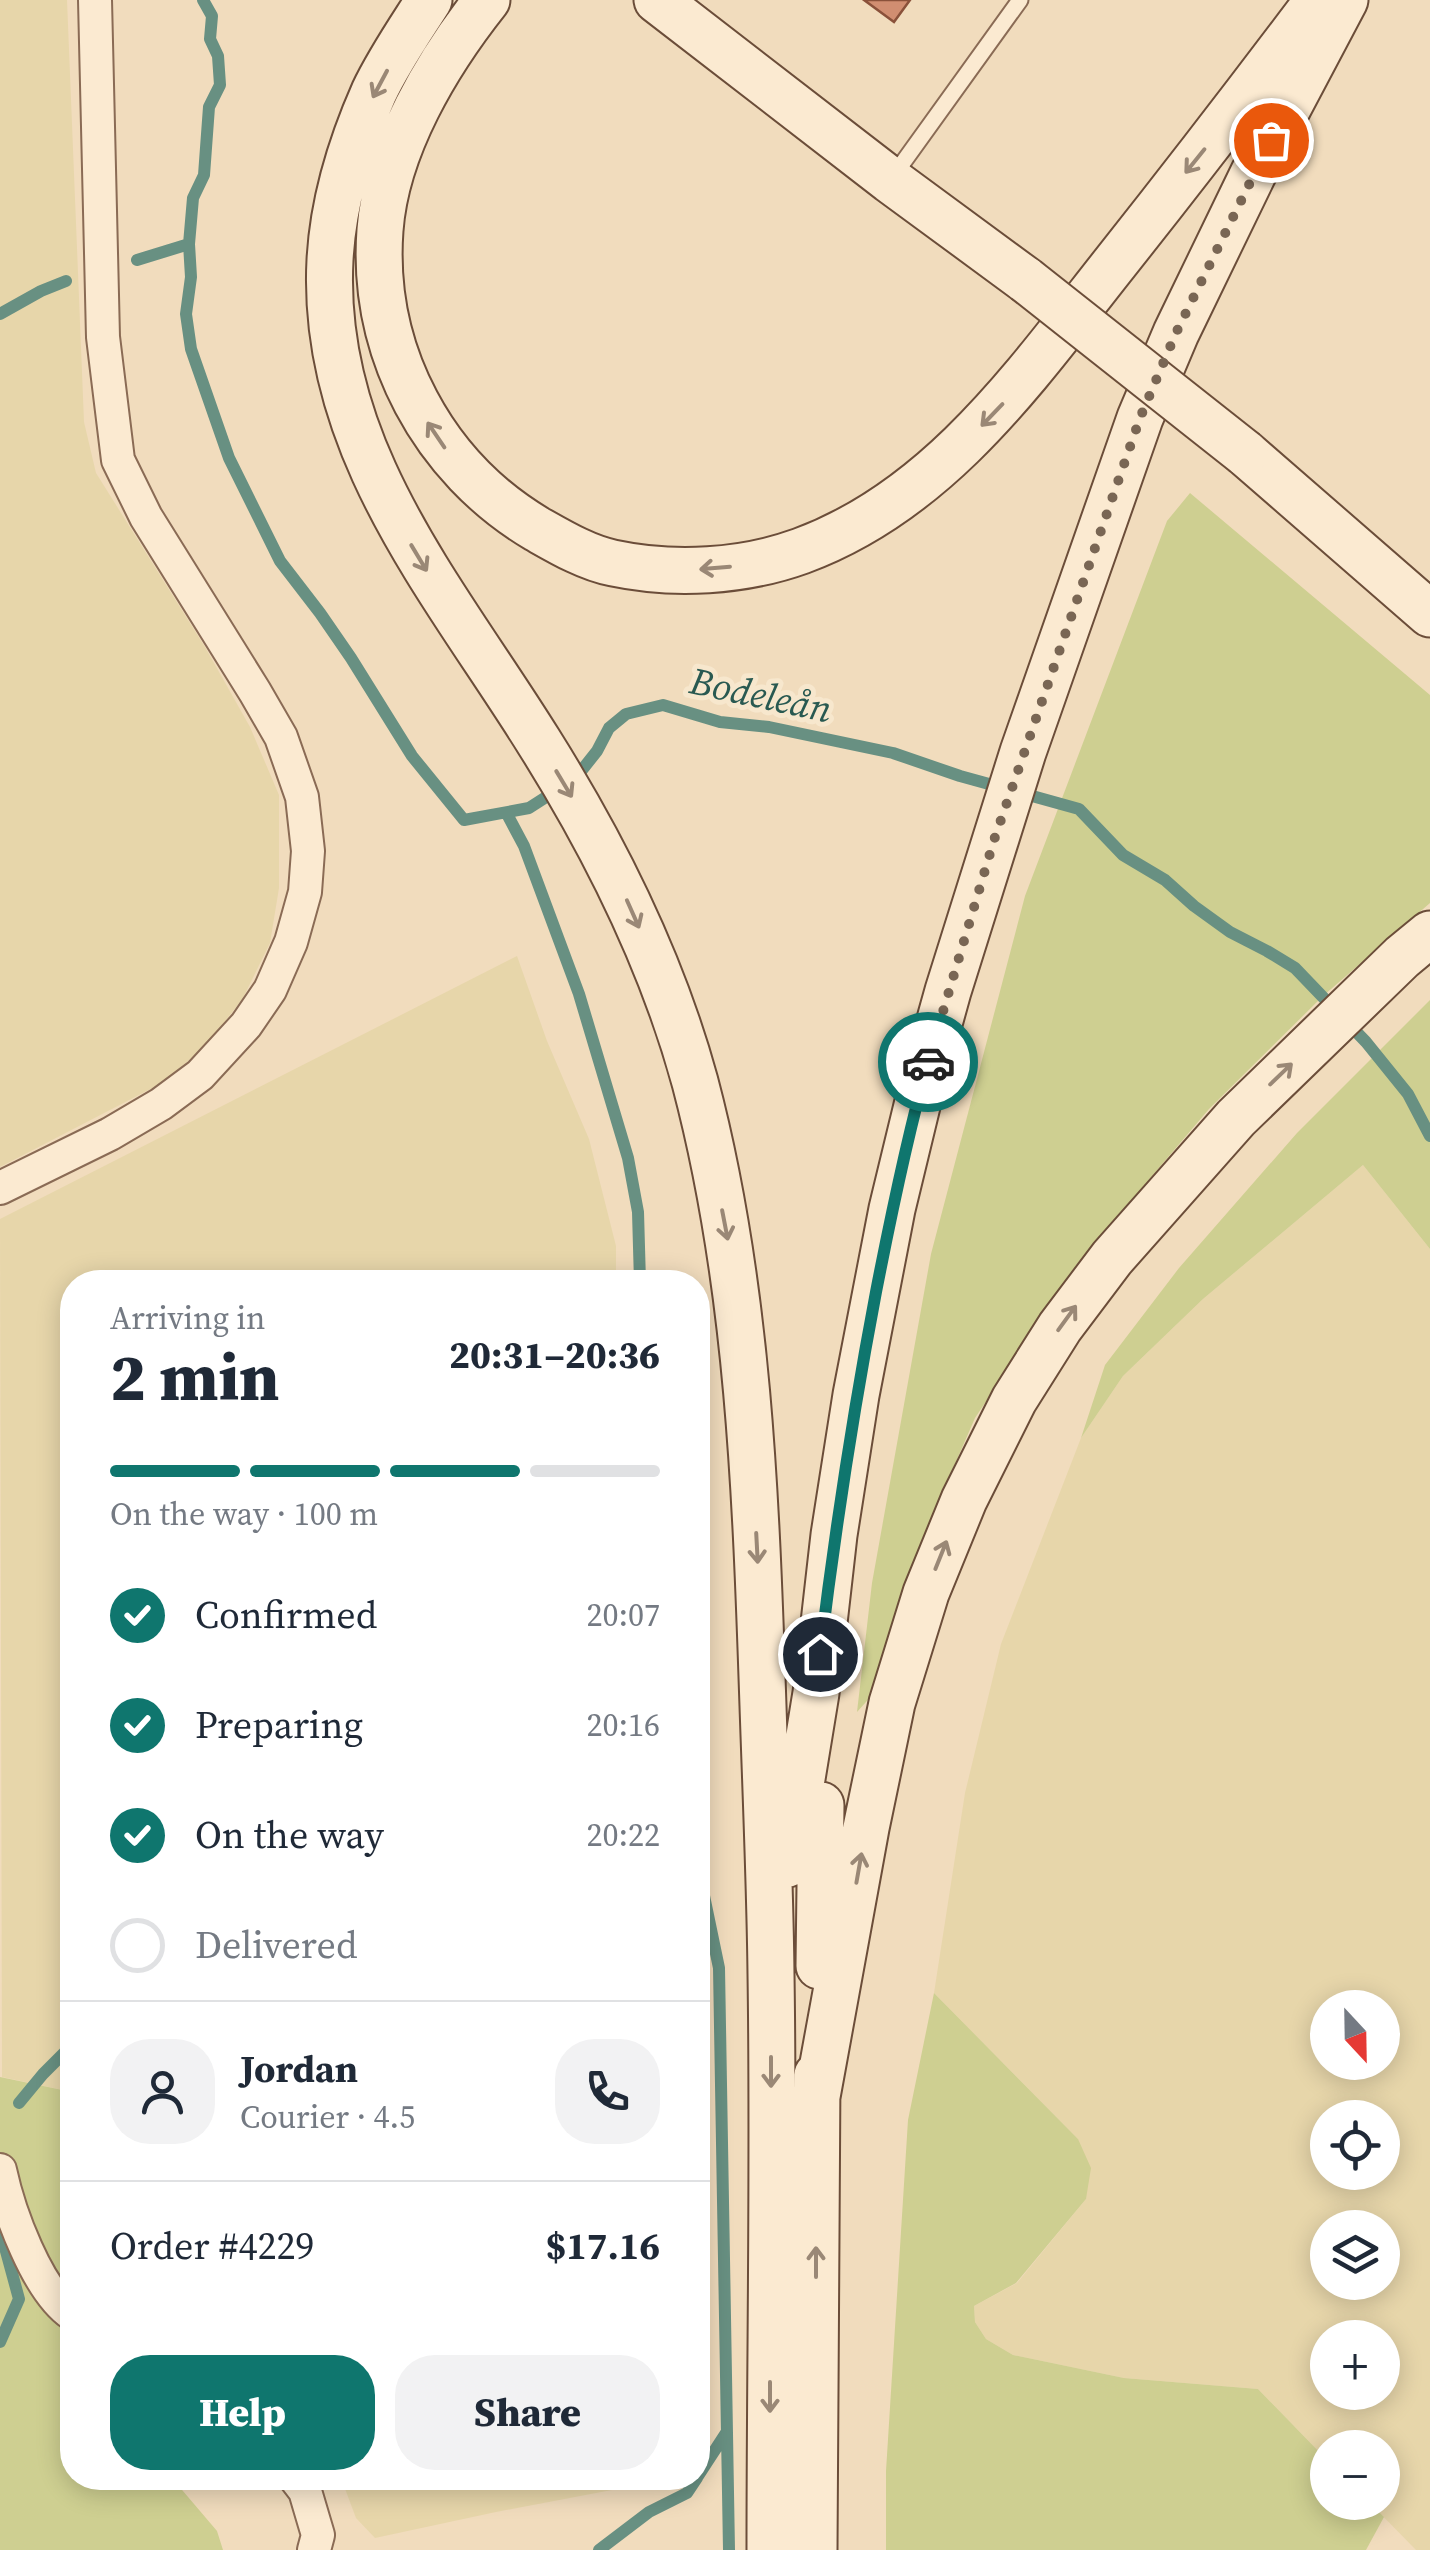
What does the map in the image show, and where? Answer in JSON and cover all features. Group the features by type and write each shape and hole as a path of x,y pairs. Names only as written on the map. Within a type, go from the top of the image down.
{"main road":[{"path":"429,0 376,90 353,147 337,205 330,260 338,367 366,458 388,504 590,827 651,956 695,1082 733,1268 751,1432 772,1975 770,2550"},
{"path":"487,0 432,78 406,132 389,183 380,224 380,288 397,360 436,438 462,470 512,514 556,540 610,563 700,570 748,565 801,551 854,526 904,495 957,450 1005,401 1318,0"},
{"path":"657,0 1026,280 1245,454 1430,614"},
{"path":"772,1975 816,1693 836,1517 856,1395 922,1081 994,840 1140,418 1176,333 1253,174 1345,0"},
{"path":"816,2102 892,1702 926,1593 964,1500 1014,1400 1060,1327 1112,1258 1236,1118 1430,934"},
{"path":"814,2550 821,1798 816,1693"}],"street":[{"path":"0,1188 110,1134 161,1104 200,1075 246,1026 270,990 291,942 304,892 308,852 302,797 281,737 146,517 118,460 103,337 95,0"},
{"path":"0,2170 21,2238 60,2302"},
{"path":"304,2490 318,2534 314,2550"}],"lane":[{"path":"890,180 1020,0"}],"shaded area":[{"path":"0,0 67,0 84,422 96,473 250,727 279,795 279,888 270,943 243,998 207,1045 162,1083 0,1167"},
{"path":"517,956 547,1041 589,1139 616,1246 616,1270 60,1270 60,2089 2,2077 0,1219"},
{"path":"1363,1165 1430,1249 1430,2550 1416,2550 1387,2520 1400,2520 1400,2430 1310,2430 1310,2443 1258,2389 1124,2378 1013,2355 986,2339 975,2322 974,2306 1017,2283 1086,2199 1078,2139 934,1993 965,1793 1001,1644 1081,1438 1123,1376 1203,1299"},
{"path":"346,2490 612,2490 375,2538 356,2518"}],"green space":[{"path":"1190,493 1430,695 1430,903 1323,996 1209,1109 1078,1263 975,1418 921,1542 874,1693 857,1712 872,1583 931,1254 1025,896 1167,521"},
{"path":"1430,1000 1430,1249 1363,1165 1203,1299 1123,1376 1081,1438 1105,1365 1179,1268 1297,1133"},
{"path":"934,1993 1078,2139 1091,2168 1086,2199 1016,2283 974,2306 975,2322 986,2339 1013,2355 1124,2378 1258,2389 1310,2443 1310,2520 1382,2520 1366,2550 886,2550 886,2471 908,2120"},
{"path":"0,2077 60,2090 60,2490 182,2490 217,2531 223,2550 0,2550"}],"building":[{"path":"864,0 910,0 894,22"}],"waterway":[{"name":"Bodeleån","path":"203,0 212,16 210,39 218,56 220,85 209,107 204,175 193,198 186,314 191,349 229,458 280,561 351,658 412,756 464,820 529,808 557,790"},
{"path":"137,260 189,244"},
{"path":"0,314 66,281"},
{"name":"Bodeleån","path":"574,780 609,728 626,714 663,705 720,722 769,727 893,753 1079,809 1123,855 1165,880 1230,932 1295,968 1366,1042 1408,1094 1430,1136"},
{"path":"507,814 524,846 579,994 628,1158 638,1212 640,1270"},
{"path":"710,1925 719,1968 729,2550"},
{"path":"19,2103 60,2057"},
{"path":"0,2229 19,2299 0,2342"},
{"path":"710,2458 726,2433"},
{"path":"599,2550 649,2512 689,2490"}],"way so far":[{"path":"928,1062 994,840 1140,418 1176,333 1271,140"}],"route":[{"path":"820,1654 856,1395 892,1210 928,1062"}]}
